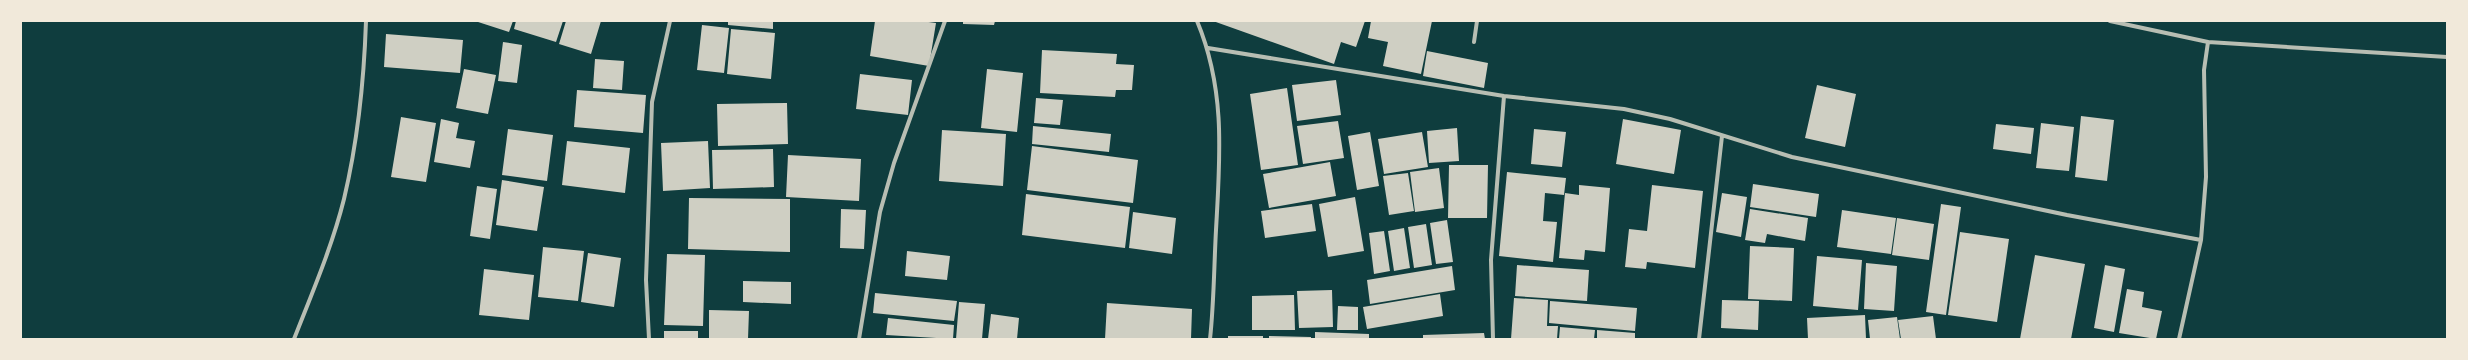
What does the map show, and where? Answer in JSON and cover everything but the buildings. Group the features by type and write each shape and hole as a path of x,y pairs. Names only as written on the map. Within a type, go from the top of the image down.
{"street":[{"path":"294,339 318,278 344,200 356,142 362,99 366,21"},
{"path":"649,339 646,272 652,102 670,21"},
{"path":"859,339 880,212 894,163 946,21"},
{"path":"1197,21 1208,48 1218,100 1221,153 1210,339"},
{"path":"1474,42 1477,21"},
{"path":"2110,21 2208,42 2447,57"},
{"path":"2179,339 2201,240 2206,177 2204,70 2208,42"},
{"path":"1208,48 1504,96 1624,109 1670,119 1792,157 2067,215 2201,240"},
{"path":"1493,339 1491,260 1504,96"},
{"path":"1698,339 1722,136"}]}
